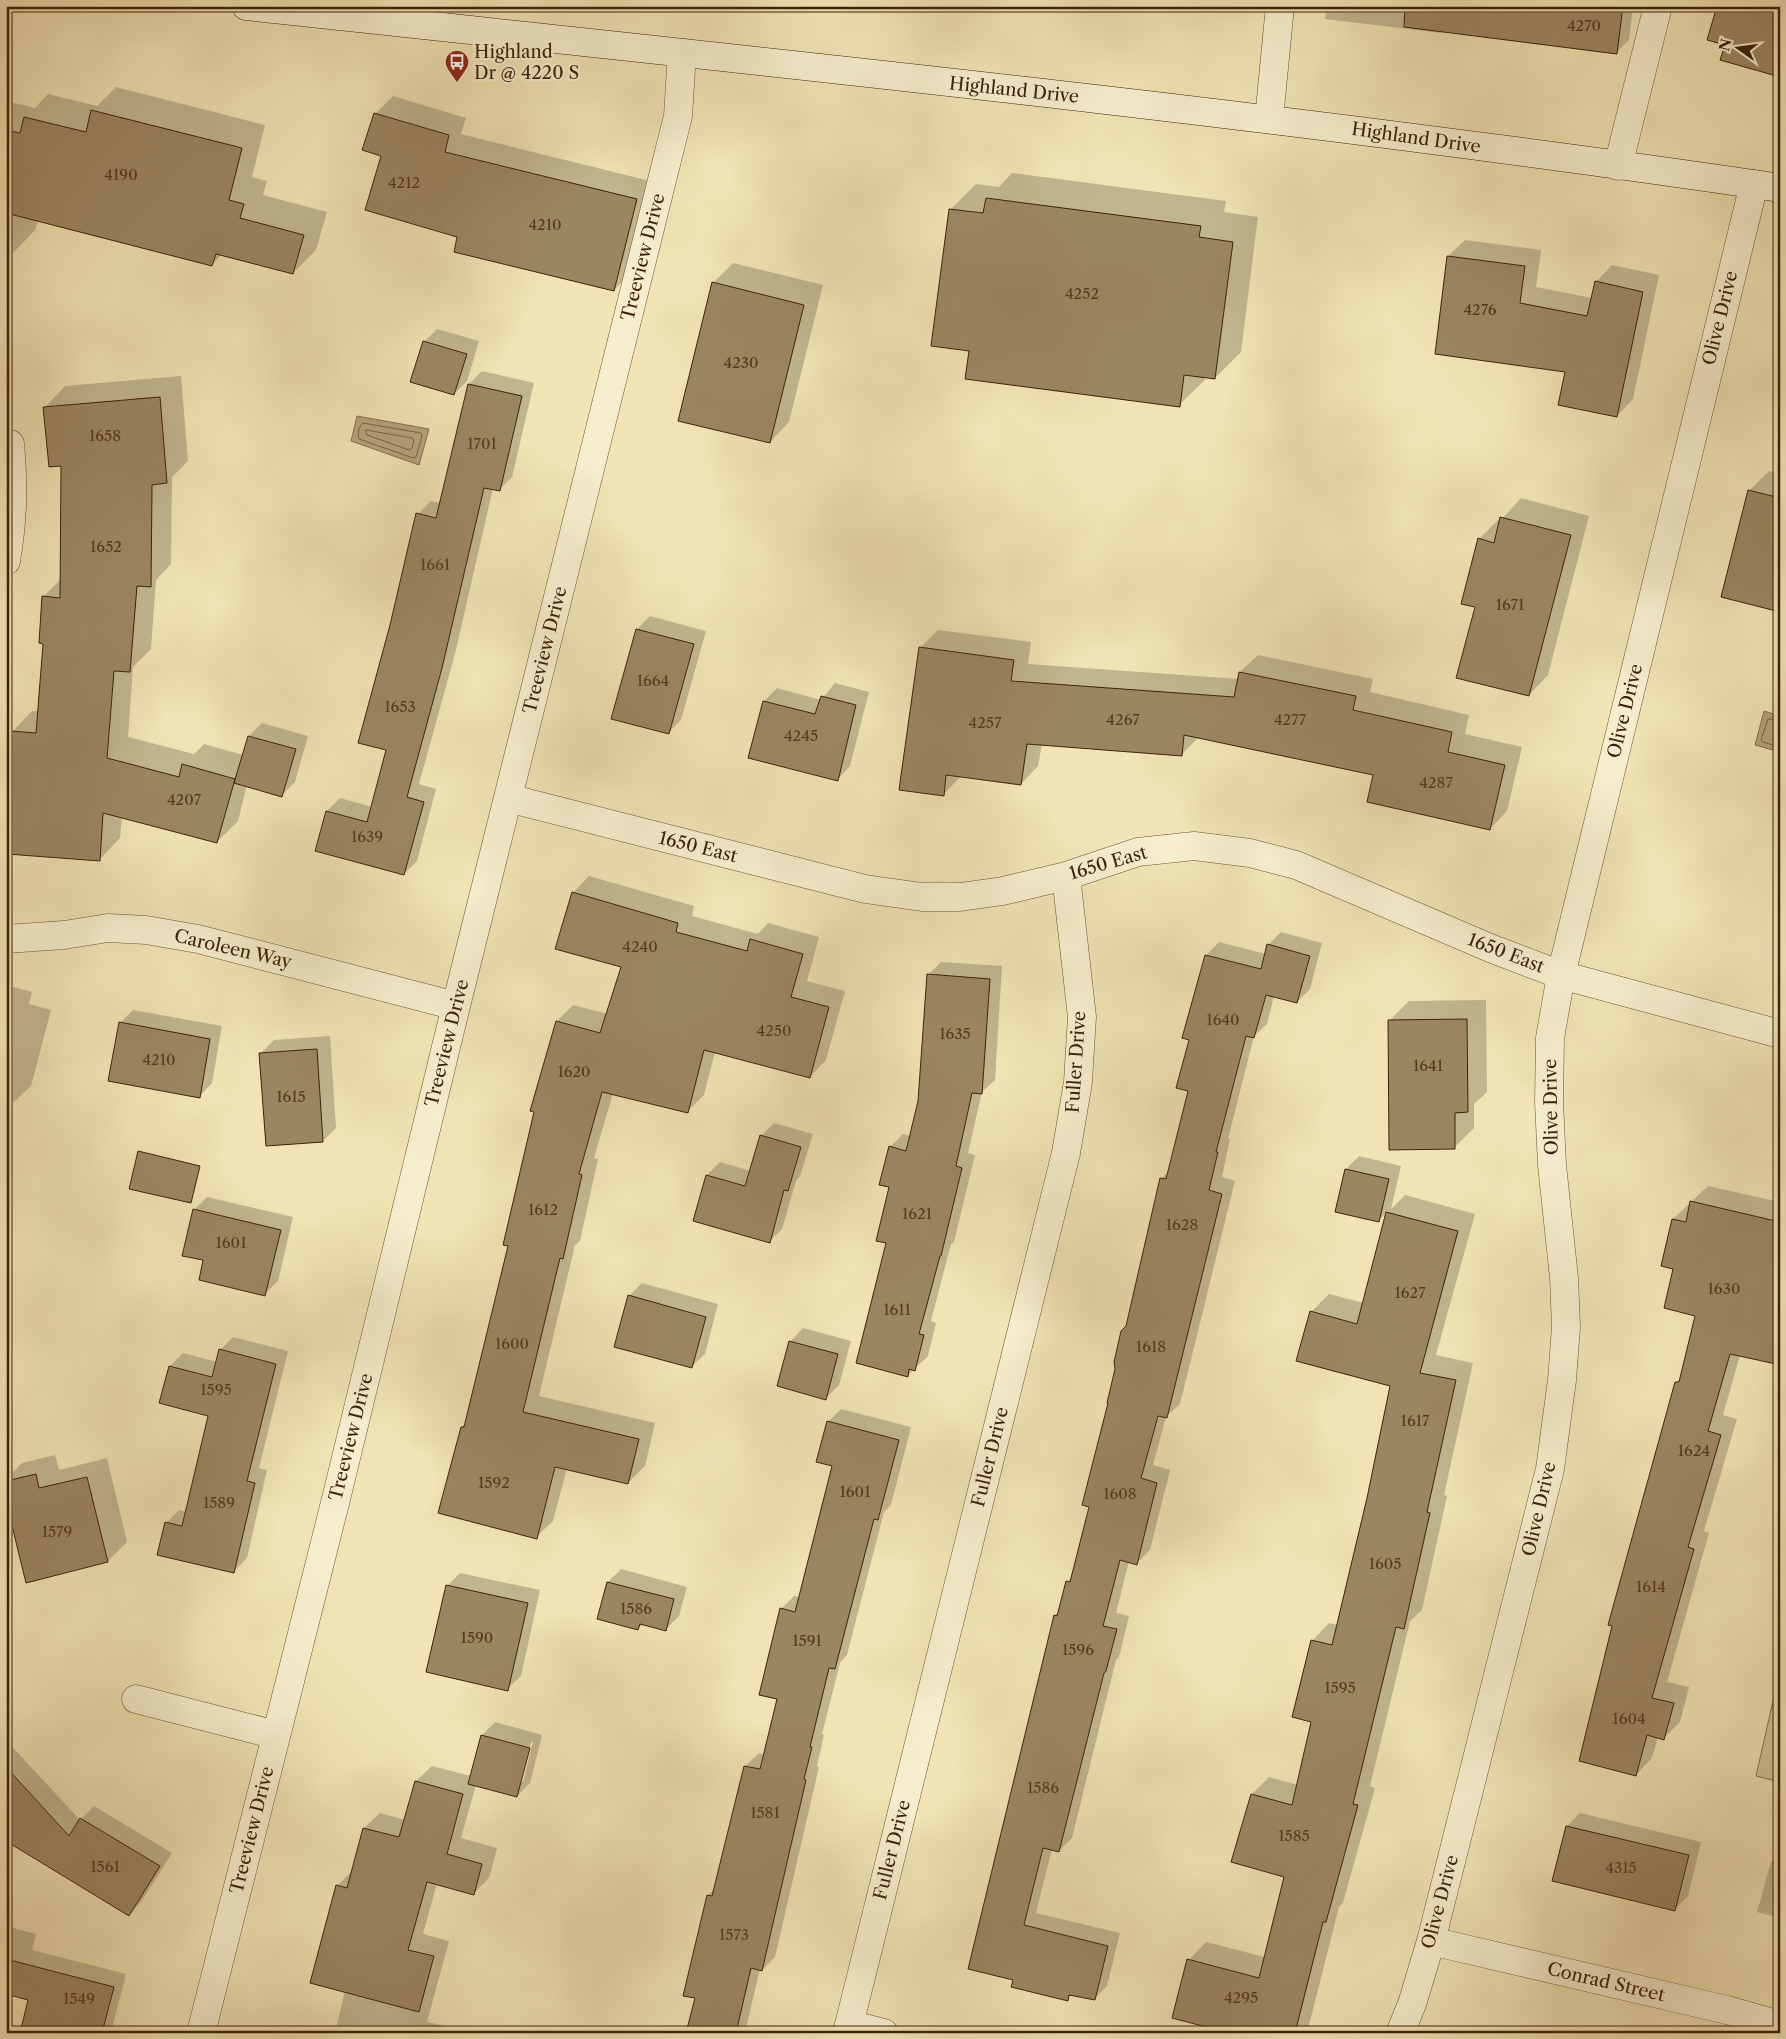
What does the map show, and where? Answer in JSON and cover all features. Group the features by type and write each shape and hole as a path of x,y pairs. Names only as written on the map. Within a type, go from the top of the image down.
{"street":[{"name":"Highland Drive","path":"246,6 682,52 1269,119 1767,186"},
{"path":"1269,119 1280,6"},
{"path":"1618,166 1658,6"},
{"name":"Treeview Drive","path":"201,2033 335,1503 456,1006 678,116 682,52"},
{"name":"Olive Drive","path":"1400,2033 1412,2004 1431,1940 1550,1469 1560,1400 1566,1327 1564,1278 1552,1164 1549,1102 1550,1038 1560,975 1767,186"},
{"path":"6,561 12,522 13,493 10,444"},
{"name":"1650 East","path":"508,798 874,890 922,897 960,897 1002,891 1066,876 1138,852 1194,846 1250,853 1296,865 1490,948 1560,975 1780,1034"},
{"name":"Fuller Drive","path":"848,2028 1066,1153 1078,1082 1082,1017 1066,876"},
{"name":"Caroleen Way","path":"6,938 64,935 108,928 146,930 198,938 456,1006"},
{"path":"136,1699 276,1734"},
{"name":"Conrad Street","path":"1431,1940 1727,2010 1780,2026"},
{"path":"848,2028 884,2033"}],"shaded area":[{"path":"1780,1670 1780,1782 1756,1776"}],"water":[{"path":"357,416 429,429 419,465 351,441"},
{"path":"1764,711 1780,716 1780,752 1755,745"}],"building":[{"path":"1405,6 1623,6 1617,54 1404,27"},
{"path":"1717,6 1780,6 1780,77 1720,60 1725,45 1707,40"},
{"path":"91,110 242,148 229,200 244,204 240,218 304,235 293,274 216,254 212,266 6,213 6,130 20,133 24,117 86,132"},
{"path":"374,113 449,135 445,152 637,199 614,291 454,252 457,237 365,210 381,156 362,150"},
{"path":"986,198 1201,226 1199,237 1233,242 1215,379 1184,375 1180,407 965,379 969,351 931,346 949,209 983,213"},
{"path":"1447,256 1525,266 1520,303 1587,316 1595,281 1643,292 1617,417 1558,405 1565,372 1435,354"},
{"path":"712,282 804,305 770,443 678,421"},
{"path":"423,341 467,354 454,395 410,382"},
{"path":"468,384 522,396 500,491 484,488 442,668 407,797 424,802 404,875 315,851 326,811 367,822 386,750 358,743 390,625 416,513 436,518"},
{"path":"160,397 167,483 152,485 151,587 137,586 130,672 114,671 107,758 179,777 182,764 235,779 217,843 103,813 100,861 7,854 6,785 10,731 36,733 43,644 39,643 42,596 60,598 61,466 49,467 43,407"},
{"path":"1748,490 1780,498 1780,612 1721,597"},
{"path":"1500,517 1571,535 1529,696 1456,678 1475,607 1461,604 1478,538 1494,543"},
{"path":"636,629 694,644 669,734 611,719"},
{"path":"919,647 1014,660 1011,681 1234,697 1239,672 1356,696 1353,710 1452,732 1448,752 1505,765 1490,830 1367,802 1373,775 1184,735 1182,756 1027,744 1021,785 946,775 944,796 899,790"},
{"path":"821,696 856,705 838,781 748,758 763,701 815,714"},
{"path":"248,736 296,749 282,797 234,783"},
{"path":"572,892 678,923 676,932 747,951 750,939 803,954 791,997 829,1007 810,1078 704,1050 688,1113 602,1092 579,1174 582,1175 563,1259 560,1258 523,1412 639,1439 628,1484 555,1467 537,1539 438,1513 461,1427 464,1427 508,1246 503,1245 534,1112 530,1111 556,1021 600,1033 621,967 555,949"},
{"path":"1267,944 1310,956 1297,1003 1266,995 1254,1038 1246,1036 1216,1152 1218,1152 1209,1190 1222,1194 1167,1418 1158,1416 1141,1478 1157,1483 1137,1565 1120,1560 1103,1626 1117,1629 1104,1673 1059,1852 1043,1848 1024,1925 1108,1946 1095,2000 1069,1995 1068,2001 1011,1987 1013,1980 968,1969 1054,1615 1057,1616 1066,1581 1070,1582 1089,1507 1082,1505 1108,1403 1121,1331 1126,1326 1160,1178 1166,1179 1188,1091 1176,1088 1189,1040 1182,1038 1205,955 1261,969"},
{"path":"927,974 990,979 982,1094 972,1093 956,1166 962,1168 941,1256 919,1334 924,1335 915,1371 909,1369 908,1377 856,1363 886,1243 876,1241 889,1187 879,1185 889,1146 906,1151 918,1101"},
{"path":"1467,1019 1468,1112 1455,1113 1455,1149 1389,1150 1388,1020"},
{"path":"119,1022 210,1039 200,1098 108,1081"},
{"path":"317,1049 323,1142 266,1146 259,1053"},
{"path":"760,1135 801,1147 788,1191 784,1190 770,1243 693,1221 706,1175 745,1186"},
{"path":"138,1151 200,1166 191,1203 129,1189"},
{"path":"1345,1169 1389,1179 1379,1222 1335,1212"},
{"path":"1690,1201 1780,1222 1780,1346 1776,1364 1730,1354 1708,1431 1721,1435 1688,1547 1694,1549 1652,1698 1674,1703 1664,1740 1647,1735 1636,1776 1579,1761 1612,1626 1608,1625 1675,1382 1679,1382 1695,1316 1664,1308 1673,1269 1661,1266 1672,1219 1686,1222"},
{"path":"193,1209 281,1230 265,1296 199,1280 203,1260 182,1256"},
{"path":"1386,1212 1458,1231 1420,1373 1456,1380 1427,1512 1430,1513 1404,1629 1396,1627 1353,1804 1358,1805 1326,1922 1323,1922 1295,2033 1229,2033 1172,2018 1187,1959 1259,1978 1284,1877 1231,1862 1251,1794 1292,1805 1311,1722 1292,1717 1311,1640 1332,1645 1367,1498 1390,1386 1296,1361 1310,1311 1357,1324"},
{"path":"628,1295 706,1317 692,1368 614,1347"},
{"path":"789,1341 838,1354 826,1400 777,1386"},
{"path":"219,1349 276,1364 247,1481 255,1483 234,1573 157,1555 165,1522 182,1526 208,1416 159,1403 169,1366 212,1377"},
{"path":"827,1421 899,1440 878,1520 874,1519 835,1669 829,1668 810,1747 812,1747 804,1779 806,1780 762,1971 751,1968 736,2033 686,2033 695,1998 683,1996 707,1895 712,1896 744,1766 760,1769 777,1699 759,1695 780,1608 795,1612 832,1466 816,1462"},
{"path":"36,1474 39,1488 87,1477 108,1562 26,1583 6,1501 6,1481"},
{"path":"607,1582 674,1599 666,1631 640,1624 638,1630 597,1619"},
{"path":"446,1585 528,1603 508,1691 426,1672"},
{"path":"481,1735 530,1748 517,1797 468,1784"},
{"path":"6,1767 69,1836 80,1818 160,1866 129,1916 6,1841"},
{"path":"415,1781 463,1794 447,1854 482,1864 474,1895 427,1882 408,1950 434,1956 419,2012 310,1983 336,1885 347,1888 363,1828 399,1837"},
{"path":"1566,1826 1689,1855 1675,1911 1552,1881"},
{"path":"6,1959 114,1987 102,2033 20,2033 28,2000 6,1994"}],"place":[{"name":"Highland Dr @ 4220 S","path":"457,83"}]}
